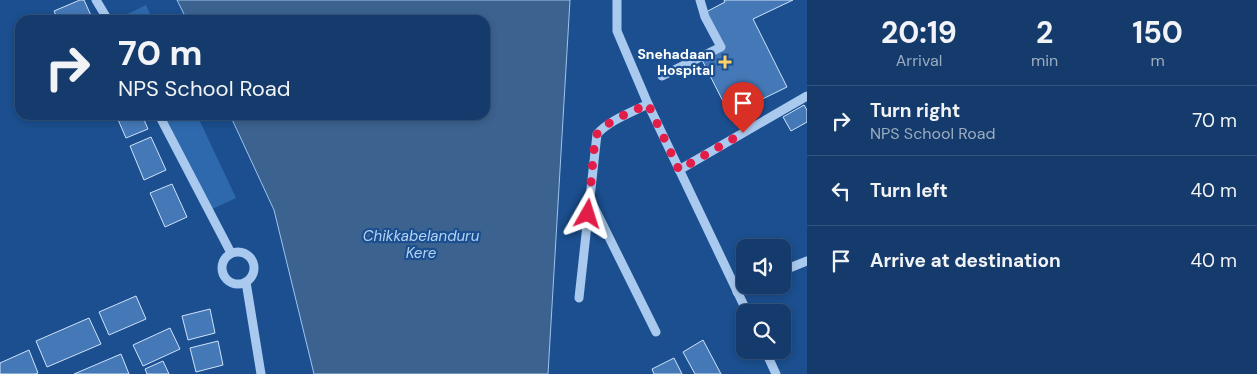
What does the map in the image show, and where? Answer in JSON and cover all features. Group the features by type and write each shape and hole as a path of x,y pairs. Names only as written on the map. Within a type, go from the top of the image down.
{"street":[{"path":"96,0 105,15"},
{"path":"617,0 616,31 648,104 736,290"},
{"path":"662,76 721,46 705,17 700,0"},
{"path":"679,170 807,96"},
{"path":"579,298 597,134 602,128 648,104"},
{"path":"161,120 231,253"},
{"path":"589,197 656,332"},
{"path":"231,253 245,253 251,258 254,264 254,271 251,278 246,282 238,284 228,281 222,272 223,261 231,253"},
{"path":"791,268 807,261"},
{"path":"246,282 261,374"},
{"path":"769,359 776,374"}],"shaded area":[{"path":"146,5 151,15 125,15"},
{"path":"165,120 199,120 236,198 208,211"}],"water":[{"name":"Chikkabelanduru Kere","path":"177,0 570,0 548,374 314,374 274,210 232,120 490,120 490,15 184,15"}],"building":[{"path":"84,0 91,15 56,15 54,11"},
{"path":"724,0 793,0 753,19 787,87 730,115 702,60 724,49 706,12 725,2"},
{"path":"804,105 807,110 807,122 791,131 783,117"},
{"path":"118,120 144,120 148,129 126,138"},
{"path":"151,137 166,170 144,180 130,146"},
{"path":"172,184 187,217 165,227 150,193"},
{"path":"136,296 146,319 109,335 99,312"},
{"path":"210,309 215,333 188,340 182,316"},
{"path":"89,318 101,344 47,367 36,341"},
{"path":"170,328 180,349 143,366 133,345"},
{"path":"703,340 721,374 695,374 683,352"},
{"path":"218,341 223,365 196,372 190,348"},
{"path":"29,350 38,373 0,374 0,363"},
{"path":"121,354 129,374 74,374"},
{"path":"674,358 682,374 654,374 652,369"},
{"path":"163,361 169,374 147,374 145,369"}],"place":[{"name":"Snehadaan Hospital","path":"725,62"}],"route":[{"path":"588,214 595,138 602,128 618,119 648,104 679,170 743,133"}]}
